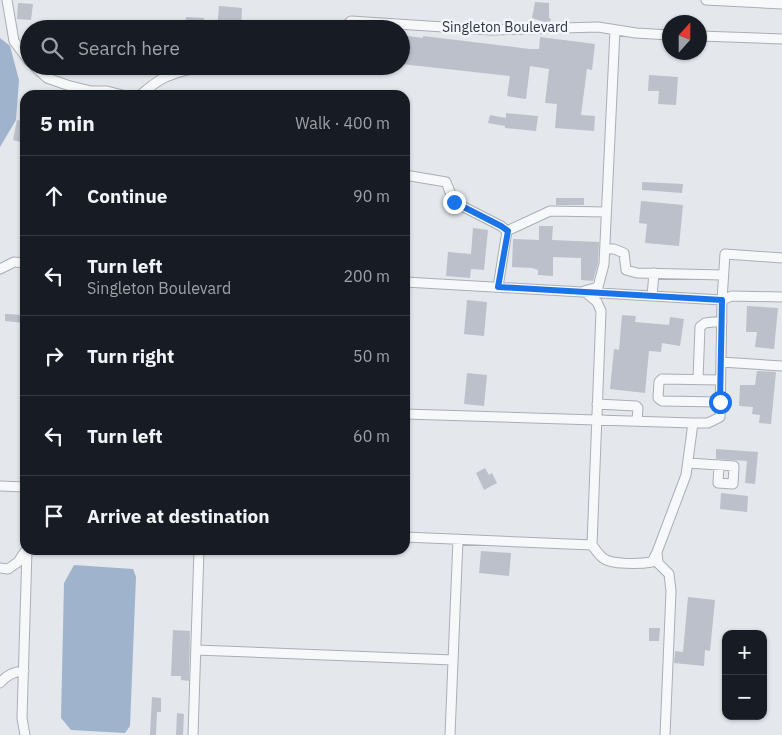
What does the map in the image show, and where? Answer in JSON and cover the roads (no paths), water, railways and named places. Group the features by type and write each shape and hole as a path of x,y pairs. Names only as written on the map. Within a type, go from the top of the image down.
{"lane":[{"path":"6,0 14,41 20,49"},
{"path":"706,0 782,4"},
{"name":"Singleton Boulevard","path":"410,25 490,30 598,27 636,33 662,35"},
{"path":"584,291 598,287 604,264 615,30"},
{"path":"707,36 782,40"},
{"path":"44,75 47,78 84,90"},
{"path":"147,90 164,77 170,75"},
{"path":"410,176 446,182 454,202 508,231"},
{"path":"508,231 550,212 606,212"},
{"path":"498,287 508,231"},
{"path":"604,249 614,249 624,253 626,270 637,273 724,275"},
{"path":"410,414 708,423 720,417 722,300 725,254 782,258"},
{"path":"0,269 14,262 20,263"},
{"path":"652,296 654,273"},
{"path":"410,282 722,300 732,296 782,298"},
{"path":"584,291 597,302 601,311 592,545 603,558 614,563 643,564 652,562 686,475 693,423"},
{"path":"698,379 700,327 706,322 722,321"},
{"path":"721,362 782,366"},
{"path":"720,380 662,379 658,398 662,401 720,402"},
{"path":"597,404 636,406 638,408 637,420"},
{"path":"688,462 719,465"},
{"path":"0,486 20,487"},
{"path":"410,537 592,545"},
{"path":"450,735 458,539"},
{"path":"657,552 658,564 669,574 672,591 665,735"},
{"path":"0,568 8,569 18,562 23,555"},
{"path":"25,735 22,718 26,555"},
{"path":"193,735 199,555"},
{"path":"196,650 453,660"},
{"path":"0,683 15,672 24,671"}],"water":[{"path":"0,38 10,46 19,80 16,120 0,147"},
{"path":"74,565 133,569 136,577 130,726 125,733 71,730 61,718 64,583"}]}
